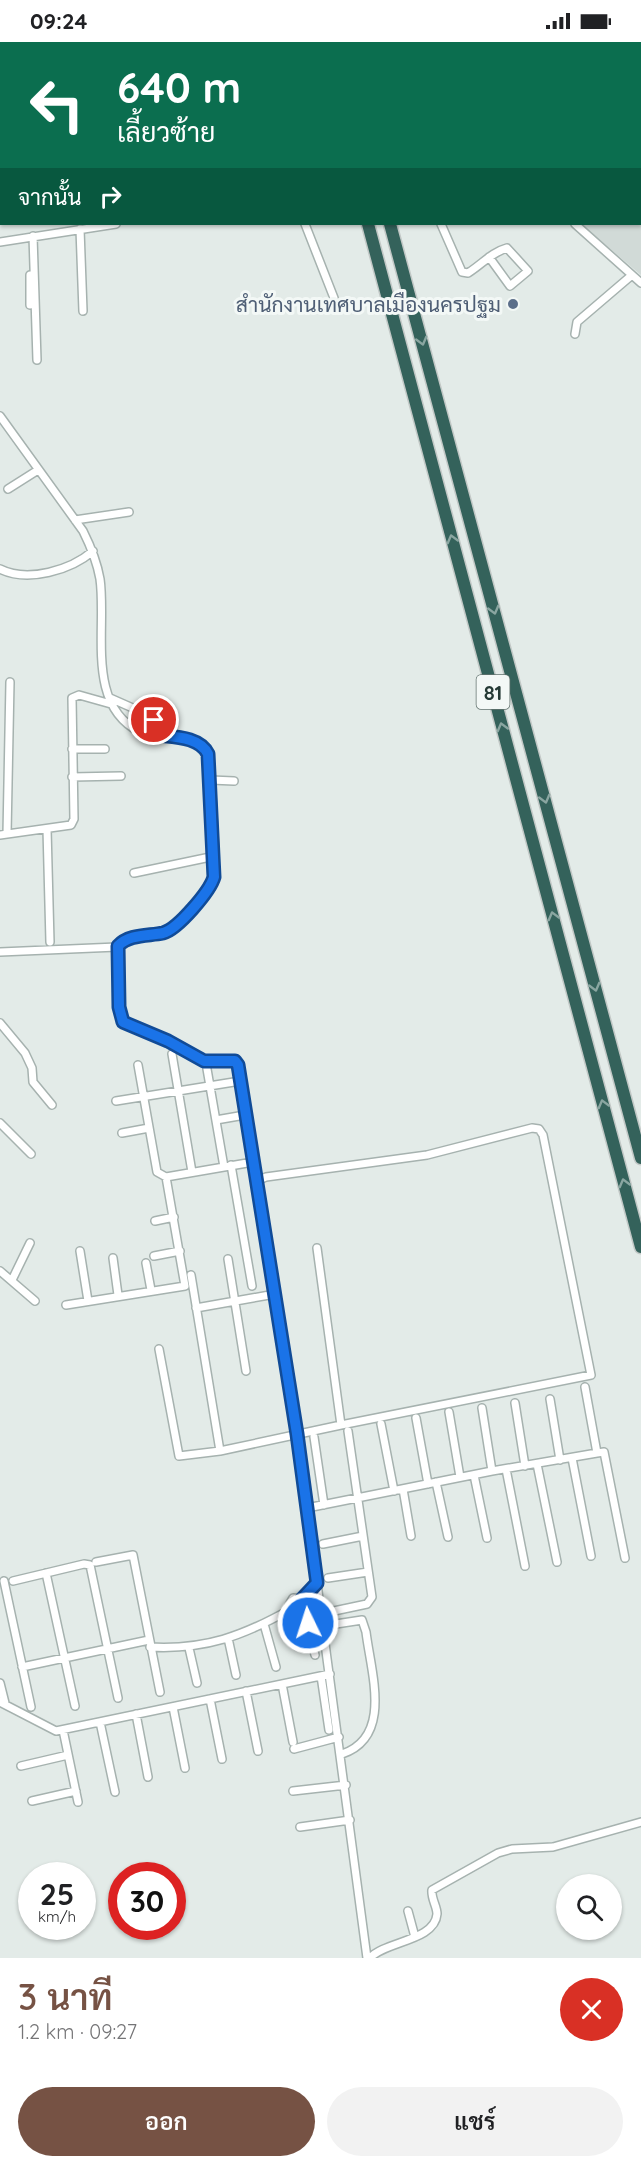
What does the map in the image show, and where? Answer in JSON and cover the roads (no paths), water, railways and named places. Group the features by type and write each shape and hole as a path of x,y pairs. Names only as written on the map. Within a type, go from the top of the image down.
{"highway":[{"name":"81","path":"368,225 641,1247"},
{"name":"81","path":"390,225 641,1156"}],"street":[{"path":"0,242 109,225"},
{"path":"305,225 334,298"},
{"path":"441,225 461,271 468,273 489,258 507,248 528,271 510,286 489,258"},
{"path":"576,225 641,283"},
{"path":"80,229 83,311"},
{"path":"33,236 37,360"},
{"path":"30,305 29,291 34,264"},
{"path":"575,333 575,325 580,319 632,275"},
{"path":"0,952 117,947 125,940 172,929 210,889 215,856 210,759 205,747 195,741 132,728 110,701 102,654 100,580 93,551 75,520 1,419"},
{"path":"8,489 38,470"},
{"path":"75,520 129,512"},
{"path":"0,569 14,574 56,570 74,564 93,551"},
{"path":"10,682 3,835 71,825 74,819 72,698 79,695 110,701 144,712 158,725 158,735"},
{"path":"72,749 105,749"},
{"path":"72,777 121,776"},
{"path":"211,780 234,781"},
{"path":"47,829 50,942"},
{"path":"134,873 215,856"},
{"path":"117,947 119,1007 123,1022 168,1041 204,1061 237,1063 297,1434 369,1958 382,1950 415,1937 435,1920 437,1912 432,1890 498,1853 512,1849 554,1847 641,1822"},
{"path":"0,1023 25,1053 32,1068 33,1082 52,1106"},
{"path":"172,1054 192,1172"},
{"path":"138,1065 157,1172 166,1177 253,1162"},
{"path":"207,1069 252,1286"},
{"path":"116,1101 234,1082"},
{"path":"216,1120 239,1116"},
{"path":"0,1123 31,1154"},
{"path":"122,1133 148,1128"},
{"path":"159,1349 177,1454 181,1456 219,1451 591,1375 543,1135 538,1129 532,1128 427,1155 257,1181"},
{"path":"66,1305 185,1286 166,1177"},
{"path":"155,1221 174,1217"},
{"path":"12,1280 30,1243"},
{"path":"317,1248 341,1425"},
{"path":"80,1251 88,1300"},
{"path":"154,1256 180,1251"},
{"path":"113,1258 118,1295"},
{"path":"228,1259 246,1371"},
{"path":"146,1263 151,1290"},
{"path":"0,1271 35,1301"},
{"path":"191,1275 219,1451"},
{"path":"196,1308 275,1294"},
{"path":"585,1387 597,1453"},
{"path":"550,1399 560,1460"},
{"path":"515,1403 525,1466"},
{"path":"482,1408 492,1471"},
{"path":"449,1412 460,1477"},
{"path":"416,1418 428,1484"},
{"path":"381,1424 393,1491"},
{"path":"334,1611 356,1608 371,1601 348,1431"},
{"path":"314,1437 324,1505"},
{"path":"307,1508 460,1477 604,1452 625,1558"},
{"path":"572,1458 591,1556"},
{"path":"537,1464 557,1562"},
{"path":"506,1469 525,1566"},
{"path":"474,1475 487,1538"},
{"path":"436,1482 448,1537"},
{"path":"403,1489 411,1536"},
{"path":"323,1545 363,1536"},
{"path":"96,1562 133,1555 160,1692"},
{"path":"14,1581 84,1564 90,1565 118,1698"},
{"path":"328,1578 368,1572"},
{"path":"46,1573 75,1706"},
{"path":"4,1581 31,1707"},
{"path":"291,1609 297,1612 317,1583"},
{"path":"291,1609 289,1605 293,1598 303,1603"},
{"path":"303,1603 315,1655"},
{"path":"22,1666 107,1649 149,1644 189,1648 228,1638 264,1624 291,1609"},
{"path":"323,1626 362,1620 366,1632 375,1718 366,1738 358,1747 342,1754"},
{"path":"264,1624 276,1667"},
{"path":"228,1638 236,1675"},
{"path":"189,1648 196,1683"},
{"path":"0,1683 2,1702 54,1731 330,1674"},
{"path":"321,1676 329,1730"},
{"path":"282,1684 293,1745 339,1737"},
{"path":"246,1691 258,1751"},
{"path":"210,1699 222,1758"},
{"path":"173,1707 185,1768"},
{"path":"136,1714 148,1777"},
{"path":"100,1722 116,1792"},
{"path":"63,1730 78,1802"},
{"path":"21,1766 68,1755"},
{"path":"293,1791 346,1785"},
{"path":"32,1801 75,1791"},
{"path":"300,1827 350,1820"},
{"path":"408,1911 415,1937"}],"place":[{"name":"สำนักงานเทศบาลเมืองนครปฐม","path":"513,304"}]}
